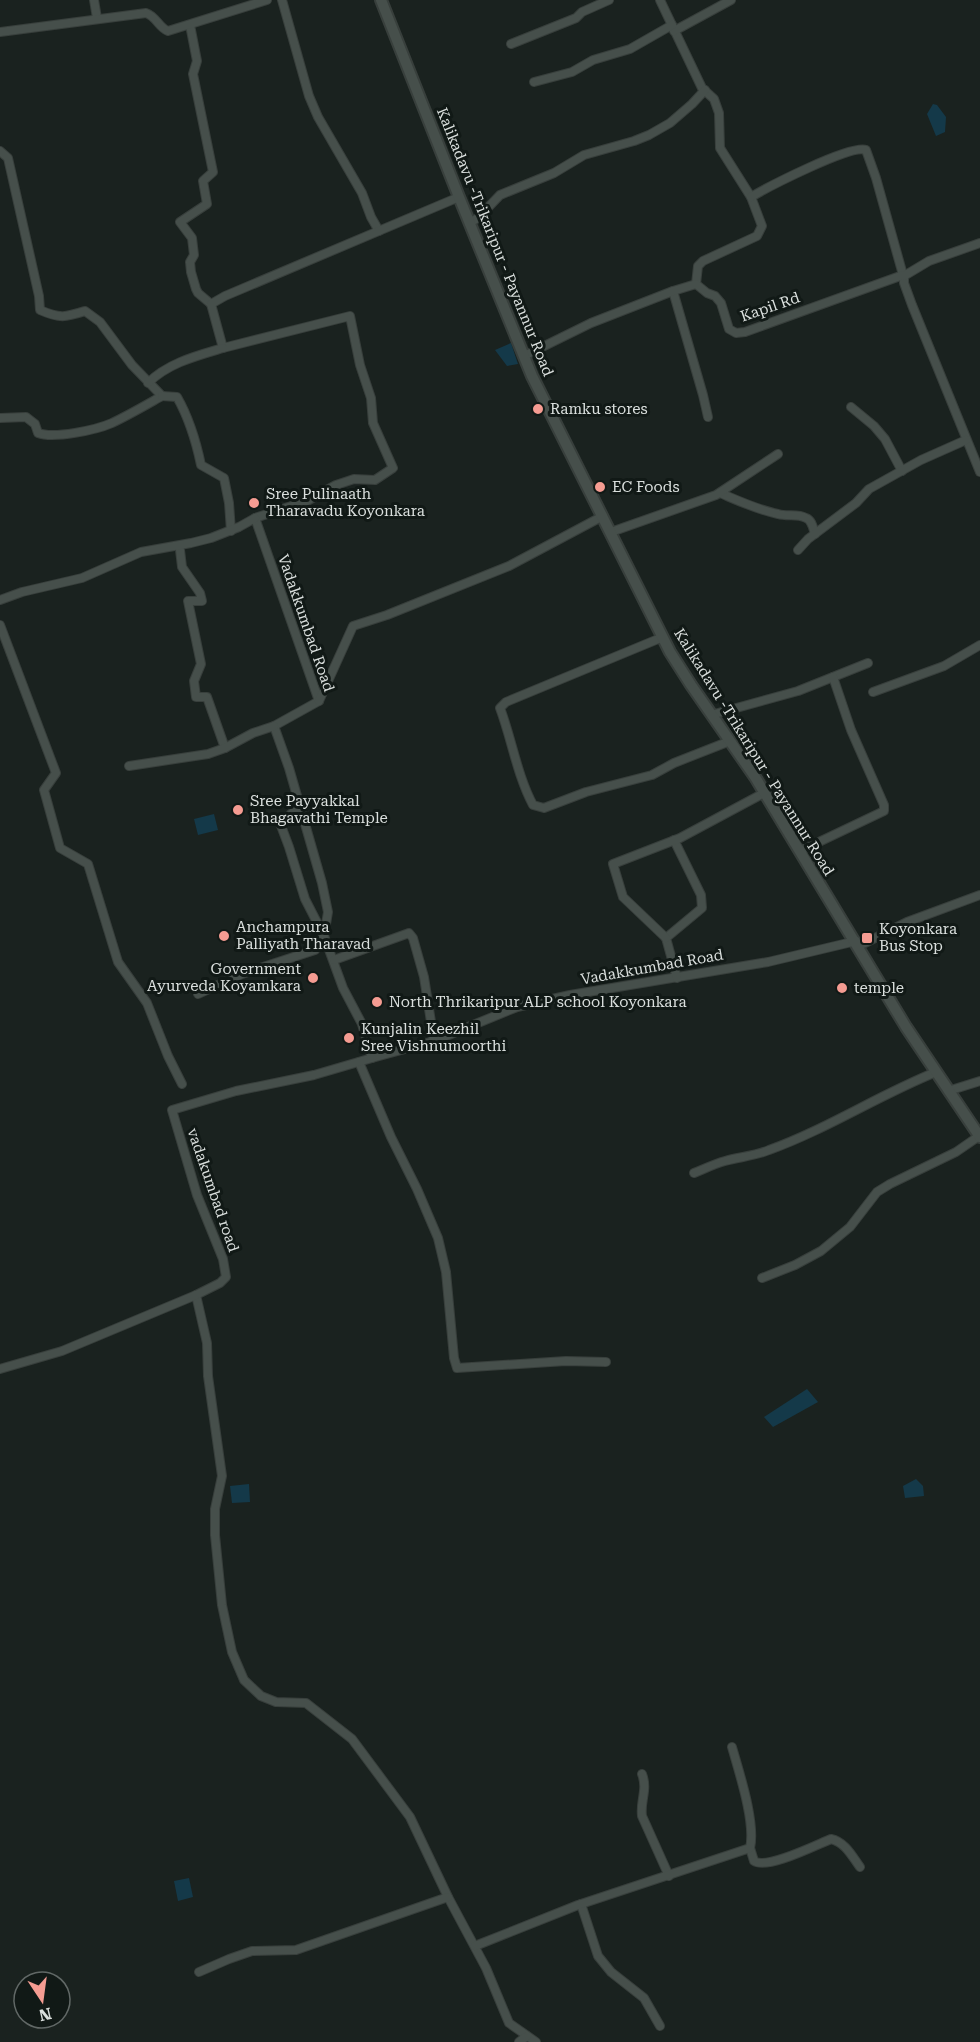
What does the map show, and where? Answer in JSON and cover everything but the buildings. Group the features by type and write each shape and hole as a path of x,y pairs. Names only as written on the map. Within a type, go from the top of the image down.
{"main road":[{"name":"Kalikadavu -Trikaripur - Payannur Road","path":"381,0 524,356 663,637 686,677 755,777 906,1027 979,1137"}],"street":[{"path":"94,0 97,18"},
{"path":"0,33 146,13 152,15 164,30 168,31 267,0"},
{"path":"282,0 313,107 362,193 371,218 379,231"},
{"path":"511,44 576,18 582,12 609,0"},
{"path":"524,356 591,323 696,284 698,266 703,261 757,236 761,231 760,217 751,197 720,148 719,112 714,99 705,90 660,0"},
{"path":"534,82 572,72 594,60 630,49 731,0"},
{"path":"190,25 197,61 194,74 213,172 203,181 207,204 180,222 192,238 194,255 190,262 191,272 198,293 211,304 223,348"},
{"path":"469,223 478,218 500,195 554,174 584,155 649,135 670,123 705,90"},
{"path":"751,197 820,163 859,148 866,150 876,178 904,283 980,472"},
{"path":"0,152 8,158 39,296 40,310 64,318 85,311 90,314 100,322 148,383 162,396"},
{"path":"211,304 459,197"},
{"name":"Kapil Rd","path":"696,284 715,296 721,303 729,329 736,333 745,332 903,275 929,261 980,243"},
{"path":"673,291 704,394 708,417"},
{"path":"0,600 22,592 82,578 141,552 190,543 231,531 255,518 307,501 336,485 354,479 375,480 393,468 373,423 371,398 360,365 351,316 183,360 154,376 148,383"},
{"path":"0,418 26,417 34,424 38,433 46,436 110,424 162,396 177,397 185,410 195,438 201,465 224,478 231,531"},
{"path":"851,407 885,438 902,471"},
{"path":"798,550 808,539 856,503 869,489 921,460 966,440"},
{"path":"610,532 720,493 778,454"},
{"path":"720,493 775,514 798,515 807,518 815,534"},
{"path":"320,701 353,626 387,615 509,566 603,516"},
{"name":"Vadakkumbad Road","path":"129,766 208,754 274,726 320,701 255,518"},
{"path":"180,550 182,567 200,593 202,601 188,601 201,664 194,681 196,697 207,697 225,748"},
{"path":"0,626 56,773 44,790 60,848 88,864 118,962 147,1003 182,1084"},
{"path":"663,637 506,702 500,708 533,806 544,808 586,792 652,775 674,762 730,741"},
{"path":"873,692 944,666 980,645"},
{"path":"711,715 779,697 868,663"},
{"path":"801,851 884,811 884,805 851,730 833,677"},
{"path":"198,993 242,974 315,950 324,936 328,912 322,883 289,768 274,726"},
{"path":"677,978 666,938 623,897 612,864 674,840 764,793"},
{"path":"299,807 280,823 305,900 324,936 343,988 362,1024 372,1058"},
{"path":"666,938 702,908 701,895 674,840"},
{"name":"Vadakkumbad Road","path":"372,1058 434,1041 517,1007 570,995 768,962 857,944 907,922 980,895"},
{"path":"334,960 410,933 424,977 434,1041"},
{"name":"vadakumbad road","path":"0,1370 62,1351 196,1295 220,1283 226,1276 227,1272 197,1195 172,1110 236,1091 314,1075 372,1058"},
{"path":"359,1062 438,1238 446,1272 454,1358 457,1368 566,1361 606,1362"},
{"path":"694,1173 719,1163 769,1150 826,1126 936,1072"},
{"path":"948,1091 980,1081"},
{"path":"762,1278 795,1265 821,1251 850,1227 877,1192 956,1152 979,1137"},
{"path":"196,1295 207,1343 208,1376 222,1476 215,1509 215,1535 222,1605 232,1652 244,1680 261,1696 276,1702 306,1703 352,1739 410,1817 448,1897 486,1968 509,2023 536,2042"},
{"path":"732,1747 748,1810 752,1842 750,1848 754,1861 763,1864 775,1862 831,1839 844,1846 860,1867"},
{"path":"642,1774 646,1792 641,1808 642,1815 669,1876"},
{"path":"475,1946 581,1904 750,1848"},
{"path":"199,1972 252,1951 296,1950 448,1897"},
{"path":"581,1904 598,1956 611,1972 644,1998 660,2026"},
{"path":"519,2042 527,2036"}],"water":[{"path":"933,104 937,105 946,117 945,132 936,136 927,114"},
{"path":"511,343 518,364 507,366 495,350"},
{"path":"214,814 218,830 198,835 194,819"},
{"path":"807,1389 818,1402 773,1427 764,1417"},
{"path":"916,1479 923,1486 924,1496 905,1498 903,1486"},
{"path":"249,1484 250,1502 232,1503 230,1486"},
{"path":"189,1878 193,1897 178,1901 174,1881"}],"place":[{"name":"Ramku stores","path":"538,409"},
{"name":"EC Foods","path":"600,487"},
{"name":"Sree Pulinaath Tharavadu Koyonkara","path":"254,503"},
{"name":"Sree Payyakkal Bhagavathi Temple","path":"238,810"},
{"name":"Anchampura Palliyath Tharavad","path":"224,936"},
{"name":"Koyonkara Bus Stop","path":"867,938"},
{"name":"Government Ayurveda Koyamkara","path":"313,978"},
{"name":"temple","path":"842,988"},
{"name":"North Thrikaripur ALP school Koyonkara","path":"377,1002"},
{"name":"Kunjalin Keezhil Sree Vishnumoorthi","path":"349,1038"}]}
